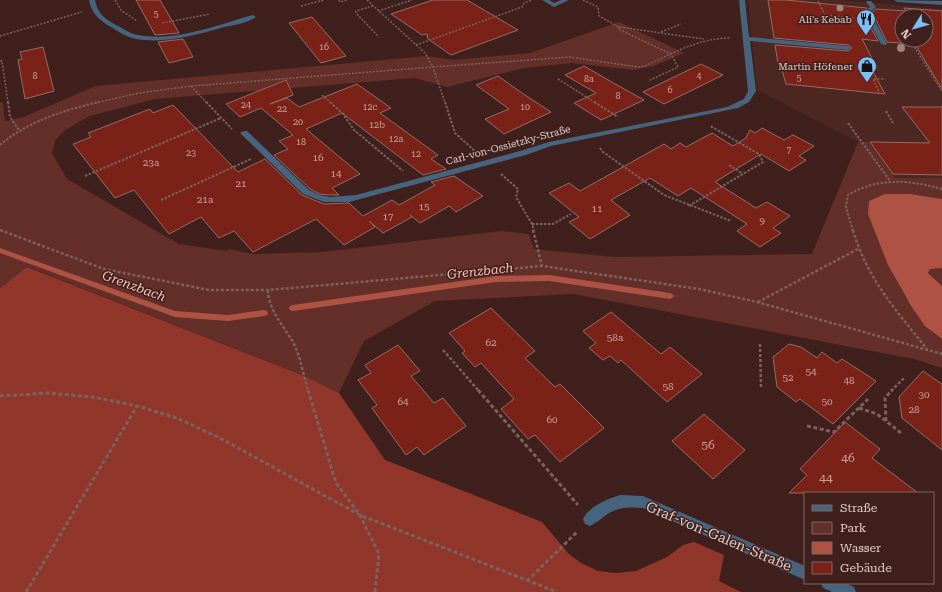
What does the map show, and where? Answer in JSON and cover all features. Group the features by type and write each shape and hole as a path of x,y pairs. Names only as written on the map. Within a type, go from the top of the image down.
{"street":[{"path":"92,0 94,9 103,19 126,33 142,38 195,32 254,18"},
{"path":"545,0 554,5 566,0"},
{"name":"Carl-von-Ossietzky-Straße","path":"244,134 306,192 316,198 325,200 351,199 523,153 549,144 740,105 752,96 742,0"},
{"path":"897,0 942,3"},
{"path":"869,2 873,7 867,12 884,43"},
{"path":"746,39 848,48"},
{"name":"Graf-von-Galen-Straße","path":"590,519 609,505 617,502 630,500 643,502 804,573"},
{"path":"830,584 849,592"}],"path":[{"path":"115,0 121,11 147,29 152,38"},
{"path":"301,6 324,0"},
{"path":"339,0 340,2 347,0"},
{"path":"367,0 426,54 436,74"},
{"path":"378,11 412,0"},
{"path":"416,45 522,7 524,3 532,0"},
{"path":"584,0 598,7"},
{"path":"592,1 598,7 599,16 619,26 706,40"},
{"path":"818,1 825,15 871,19"},
{"path":"373,6 359,9 356,13 379,36"},
{"path":"0,36 94,9"},
{"path":"660,32 681,24"},
{"path":"619,26 618,29 671,54 678,67 648,81"},
{"path":"0,144 19,130 36,122 95,102 149,91 190,86 570,56 638,67 645,66 683,48 706,40 726,38 746,39"},
{"path":"884,43 913,45 942,91"},
{"path":"0,61 2,61 10,117 19,130"},
{"path":"558,79 634,127"},
{"path":"880,94 873,79 885,79"},
{"path":"190,86 234,131 244,134"},
{"path":"322,96 343,114 354,130 416,182"},
{"path":"886,111 893,123"},
{"path":"689,206 763,162 759,154 692,116"},
{"path":"85,176 221,118"},
{"path":"848,123 890,181"},
{"path":"589,135 603,152 664,195 689,206 731,221"},
{"path":"162,200 265,153"},
{"path":"729,165 743,174"},
{"path":"928,349 888,302 858,249 846,207 848,195 857,188 872,183 890,181 914,183 942,189"},
{"path":"532,224 553,224 571,214"},
{"path":"0,230 104,269 209,290 268,290 542,266 699,289 757,302 942,354"},
{"path":"757,302 858,249"},
{"path":"539,250 542,266"},
{"path":"268,290 268,295 275,314 295,347 336,483 360,515 373,538 379,554 375,592"},
{"path":"760,344 761,388"},
{"path":"443,350 590,519 527,580"},
{"path":"886,421 885,398 905,377"},
{"path":"0,396 48,393 93,397 136,406 177,418 220,438 360,515 557,592"},
{"path":"807,426 834,432 868,399"},
{"path":"26,592 136,406"},
{"path":"859,408 876,414 901,433"}],"shaded area":[{"path":"748,0 839,0 931,8 894,8 894,48 934,48 934,8 942,9 942,178 894,178 869,142 858,142 757,90"},
{"path":"27,267 302,375 339,393 385,460 542,522 569,554 581,563 598,571 615,573 636,571 667,557 683,545 694,542 724,555 719,581 741,592 0,592 0,288"}],"green space":[{"path":"619,22 684,53 654,66 633,70 572,63 524,68 447,87 415,78 155,99 90,116 64,131 55,141 52,153 67,179 179,244 227,251 228,249 253,254 322,252 501,231 529,234 534,249 614,257 812,254 858,142 869,142 895,178 942,178 942,199 911,194 888,265 917,315 942,339 942,368 914,359 574,294 435,301 364,341 339,393 302,375 28,267 0,288 0,103 3,102 5,121 24,117 95,86 427,56 454,60 530,53"},
{"path":"942,268 942,286 928,273 930,269"}],"water":[{"path":"885,194 911,194 942,199 942,268 930,269 928,273 942,286 942,339 925,326 911,306 888,265 868,214 869,201"}],"building":[{"path":"136,0 160,0 179,33 155,35"},
{"path":"433,0 467,0 518,30 451,55 428,39 427,34 422,35 391,14"},
{"path":"768,0 786,0 867,8 863,13 878,41 862,39 877,68 871,68 885,94 786,84 780,63 778,63 775,45 848,51 852,48 848,45 774,38"},
{"path":"876,9 894,10 894,42 887,42 872,12"},
{"path":"934,10 942,11 942,89 917,48 934,48"},
{"path":"312,17 346,56 321,63 289,23"},
{"path":"183,39 193,57 169,63 158,42"},
{"path":"43,47 54,91 25,99 18,60 22,59 20,52"},
{"path":"701,64 723,75 664,104 643,92"},
{"path":"584,66 644,100 601,120 574,103 596,93 565,75"},
{"path":"498,76 551,112 504,134 485,119 509,109 476,85"},
{"path":"286,80 293,95 270,104 287,98 299,107 357,84 391,108 380,113 438,155 431,159 446,169 423,175 342,113 306,129 360,174 332,188 339,195 320,194 310,189 274,155 288,149 279,141 293,135 261,108 240,117 226,104"},
{"path":"173,105 238,172 265,159 302,195 324,204 349,203 363,216 392,200 399,205 435,185 431,182 454,176 483,196 456,212 449,206 420,223 410,215 412,217 383,233 369,221 375,227 344,245 316,219 253,252 234,231 219,238 201,217 169,234 134,190 115,198 73,144 91,137 88,133 150,109 153,113"},
{"path":"902,107 942,107 942,175 893,174 870,142 930,143"},
{"path":"762,128 784,140 793,135 814,146 799,156 806,160 789,171 761,154 715,182 756,208 767,202 790,216 773,228 781,233 760,247 737,231 747,224 691,188 678,196 650,178 611,200 630,215 590,239 569,222 579,217 549,193 569,183 580,191 664,144 671,149 680,143 686,147 712,133 733,146 746,138 750,130 755,133"},
{"path":"491,308 535,351 525,358 555,387 560,384 604,428 560,462 535,435 528,439 501,409 514,399 481,363 475,367 462,353 465,351 449,333"},
{"path":"611,312 661,354 670,347 702,374 667,402 621,360 618,363 610,356 603,360 589,348 596,343 583,331"},
{"path":"789,344 801,347 817,358 822,352 837,363 842,359 876,381 833,424 800,399 796,402 777,387 773,357"},
{"path":"398,345 420,371 411,376 434,403 443,398 466,426 424,455 417,447 406,455 372,408 377,405 358,380 371,373 365,365"},
{"path":"923,371 942,384 942,450 902,418 899,397"},
{"path":"704,414 745,450 713,479 672,441"},
{"path":"845,422 880,449 872,458 917,492 789,493 807,475 800,469"}],"waterway":[{"name":"Grenzbach","path":"0,250 175,314 228,318 264,313"},
{"name":"Grenzbach","path":"293,308 496,279 549,278 670,296"}],"place":[{"name":"Ali's Kebab","path":"866,36"},
{"name":"Martin Höfener","path":"867,83"}]}
